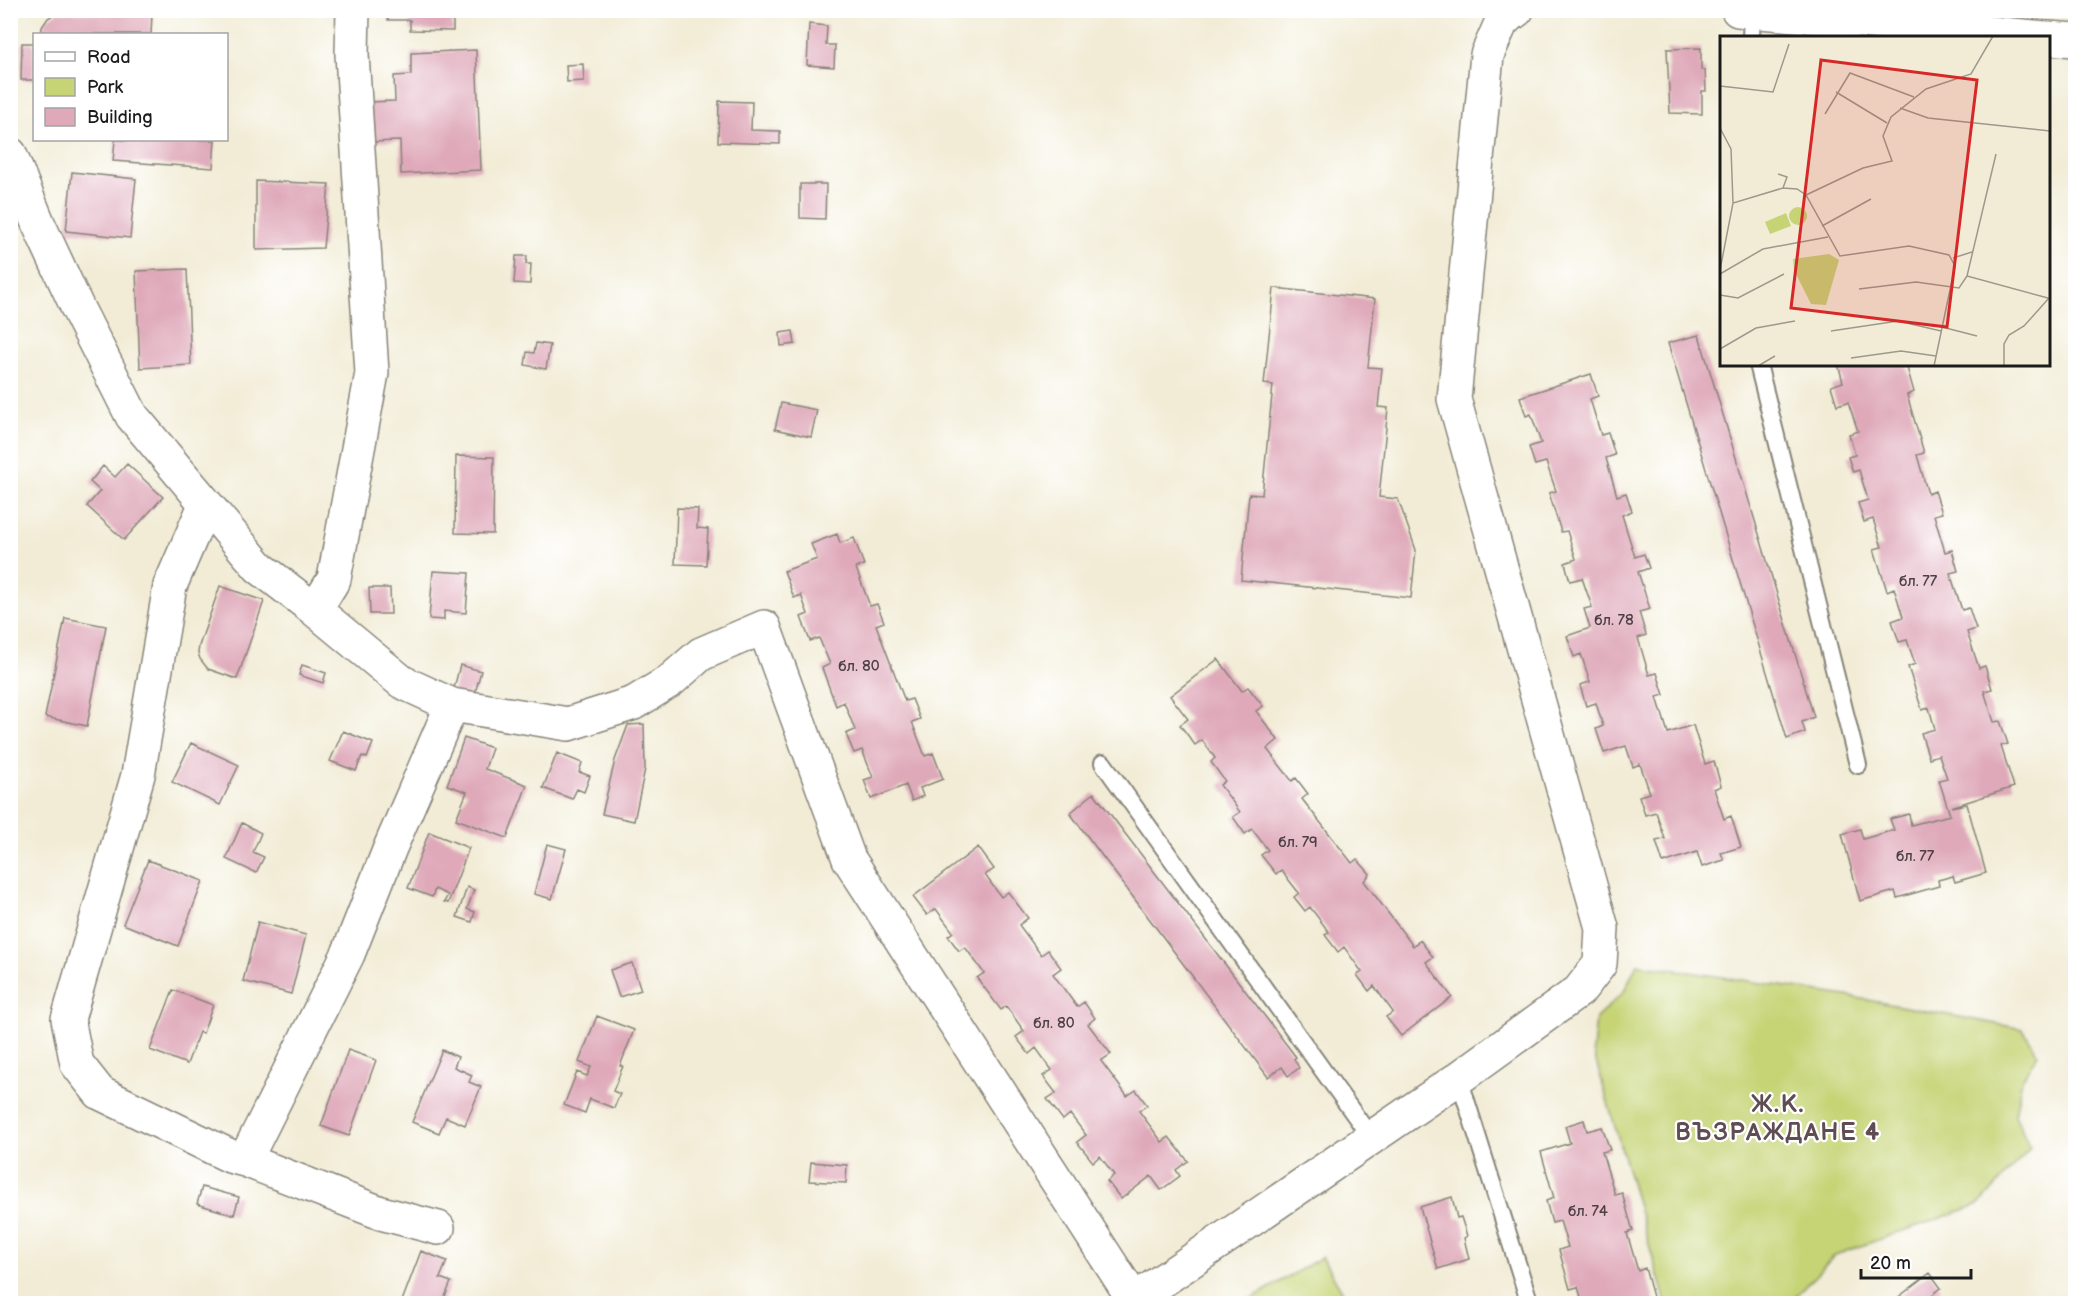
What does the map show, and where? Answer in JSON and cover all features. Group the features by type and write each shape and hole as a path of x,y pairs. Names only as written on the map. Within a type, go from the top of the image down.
{"street":[{"path":"315,610 334,579 372,374 352,54 353,10"},
{"path":"10,154 38,223 78,309 132,416 259,567 402,682 452,705 568,724 634,703 670,681 701,654 764,627 849,859 1133,1302 1459,1078 1579,991 1600,964 1602,928 1454,399 1487,55 1504,14"},
{"path":"1748,18 2017,36"},
{"path":"2050,38 2076,40"},
{"path":"205,505 170,586 138,775 68,1019 77,1064 100,1093 230,1156 381,1213 438,1228"},
{"path":"245,1160 348,954 390,848 452,705"}],"lane":[{"path":"1758,366 1858,765"},
{"path":"1103,763 1372,1139"},
{"path":"1459,1078 1530,1304"}],"green space":[{"path":"1637,964 1846,996 2023,1029 2038,1054 2022,1079 2015,1115 2030,1148 1980,1204 1835,1255 1789,1303 1666,1303 1593,1051 1596,1018 1623,993"},
{"path":"1322,1257 1349,1303 1244,1303"}],"building":[{"path":"388,10 453,10 453,31 410,30 410,20 388,20"},
{"path":"58,12 152,15 151,33 41,33 48,18"},
{"path":"809,24 827,26 826,45 835,45 834,67 807,65"},
{"path":"22,43 33,43 33,80 21,80"},
{"path":"1701,48 1701,70 1705,70 1706,91 1702,91 1702,114 1670,113 1667,49"},
{"path":"476,50 481,170 401,174 400,141 369,142 367,102 395,101 394,76 411,75 411,53"},
{"path":"583,64 584,81 567,82 566,65"},
{"path":"719,101 752,102 751,130 780,131 780,144 718,142"},
{"path":"115,141 215,141 213,168 113,161"},
{"path":"72,172 136,179 130,238 66,231"},
{"path":"256,181 329,184 323,248 256,250"},
{"path":"800,184 826,184 825,219 800,218"},
{"path":"516,256 527,256 526,264 531,264 530,284 514,283"},
{"path":"187,269 191,365 140,368 136,271"},
{"path":"1274,288 1375,299 1368,367 1382,368 1378,407 1388,408 1379,497 1398,499 1416,550 1411,598 1241,580 1249,494 1262,495 1273,385 1264,384"},
{"path":"793,331 795,344 781,346 780,333"},
{"path":"1699,335 1814,717 1802,722 1805,732 1787,739 1668,343"},
{"path":"536,343 550,345 546,369 525,365 527,352 534,353"},
{"path":"1839,366 1907,366 1914,392 1907,395 1924,453 1917,455 1928,494 1935,491 1942,513 1934,515 1945,552 1952,550 1958,571 1950,573 1962,610 1969,608 1976,629 1967,632 1979,668 1985,666 1992,689 1984,691 1994,722 2000,721 2008,744 2001,746 2014,787 1951,807 1967,804 1986,873 1955,882 1953,876 1938,880 1939,886 1897,898 1895,891 1860,901 1842,834 1860,829 1863,839 1894,830 1890,819 1909,814 1911,825 1950,815 1939,780 1947,778 1939,755 1929,758 1921,733 1935,729 1929,708 1922,710 1908,667 1915,664 1907,640 1899,642 1892,621 1903,617 1894,588 1887,591 1874,549 1882,547 1873,519 1864,522 1858,503 1868,500 1859,470 1853,472 1848,457 1855,455 1849,434 1858,431 1848,402 1837,405 1831,386 1843,382"},
{"path":"1591,374 1598,396 1590,399 1601,435 1608,433 1615,455 1606,458 1617,496 1626,493 1632,511 1622,515 1635,557 1644,554 1649,568 1638,572 1650,609 1639,612 1646,635 1638,638 1649,675 1657,673 1664,695 1657,697 1668,733 1693,725 1705,764 1714,761 1721,786 1714,789 1724,819 1731,816 1741,847 1721,853 1724,860 1702,867 1697,852 1663,863 1656,841 1665,839 1656,812 1645,815 1639,796 1650,793 1640,764 1633,767 1626,746 1604,753 1596,729 1603,726 1596,703 1586,706 1580,685 1590,682 1581,654 1574,657 1567,636 1590,628 1584,609 1592,607 1582,578 1570,581 1565,563 1576,559 1567,531 1561,532 1549,493 1556,491 1546,462 1535,465 1529,447 1541,443 1531,414 1526,416 1520,397"},
{"path":"781,403 817,410 811,437 775,429"},
{"path":"456,456 494,457 493,534 455,533"},
{"path":"127,464 163,497 124,540 87,506 100,491 90,482 103,466 115,477"},
{"path":"677,508 698,509 697,528 708,529 706,565 675,564"},
{"path":"837,534 840,543 854,538 864,565 856,568 870,606 877,604 884,622 876,625 905,701 912,699 920,719 912,722 925,756 933,753 943,779 920,788 923,796 912,801 906,785 871,799 864,780 873,777 862,750 854,753 846,734 855,730 844,702 836,706 822,668 830,664 819,638 810,641 801,617 808,614 801,595 794,598 784,571 817,559 811,544"},
{"path":"433,571 469,573 466,613 444,611 444,620 429,619"},
{"path":"220,586 264,601 237,679 208,669 198,653"},
{"path":"369,588 390,588 391,614 370,614"},
{"path":"65,618 106,626 87,726 45,717"},
{"path":"1218,659 1242,691 1248,687 1263,706 1256,711 1278,740 1267,749 1292,781 1296,778 1308,794 1302,799 1352,863 1357,859 1370,874 1364,881 1413,946 1420,940 1433,957 1426,962 1452,997 1401,1036 1386,1017 1393,1012 1374,986 1369,991 1357,975 1362,972 1344,947 1338,952 1325,935 1329,932 1310,907 1305,911 1294,897 1299,893 1281,870 1276,874 1261,855 1268,850 1252,829 1245,834 1233,817 1240,812 1220,785 1225,781 1211,762 1215,758 1202,740 1195,745 1180,725 1188,719 1170,696"},
{"path":"302,665 326,673 323,683 299,675"},
{"path":"460,665 481,671 475,693 470,691 468,700 452,696"},
{"path":"644,724 645,769 634,821 602,814 615,760 628,725"},
{"path":"343,731 373,743 367,758 362,756 356,771 330,761"},
{"path":"464,738 492,748 485,769 527,785 507,838 456,819 467,792 447,785"},
{"path":"191,743 239,765 220,805 172,782"},
{"path":"557,753 582,763 579,772 590,776 584,792 577,789 572,799 543,788"},
{"path":"1094,793 1296,1057 1294,1059 1299,1068 1288,1076 1282,1067 1268,1077 1070,813"},
{"path":"242,823 261,833 253,852 264,857 256,873 226,859"},
{"path":"429,832 469,848 448,903 444,902 448,895 435,889 432,897 408,888"},
{"path":"547,844 566,849 552,899 534,894"},
{"path":"978,847 994,869 985,875 1001,897 1008,892 1028,918 1019,925 1041,955 1048,950 1061,968 1053,974 1077,1007 1084,1002 1095,1018 1088,1024 1111,1054 1101,1061 1127,1096 1136,1090 1147,1105 1139,1111 1162,1142 1169,1137 1188,1161 1176,1170 1180,1176 1161,1190 1151,1176 1121,1199 1107,1181 1114,1175 1100,1156 1093,1162 1077,1142 1086,1135 1070,1114 1063,1120 1047,1099 1056,1093 1043,1076 1052,1070 1036,1048 1029,1054 1016,1037 1024,1031 1006,1006 1001,1010 977,978 984,973 965,947 959,951 948,936 953,932 936,909 927,915 913,897"},
{"path":"148,860 203,881 178,946 123,924"},
{"path":"467,887 474,890 467,909 475,912 472,922 457,917"},
{"path":"258,922 306,935 291,994 243,981"},
{"path":"632,963 641,990 619,997 610,970"},
{"path":"173,990 213,1005 203,1033 199,1032 187,1064 150,1050"},
{"path":"597,1016 634,1030 613,1091 620,1094 614,1108 590,1099 585,1113 564,1105 577,1072 587,1076 591,1067 579,1062"},
{"path":"348,1050 376,1060 349,1136 321,1126"},
{"path":"442,1050 458,1057 454,1067 472,1075 469,1082 481,1087 465,1125 446,1117 439,1133 412,1122"},
{"path":"1584,1120 1587,1131 1602,1127 1610,1150 1602,1152 1615,1195 1622,1193 1633,1231 1627,1233 1638,1271 1645,1268 1655,1304 1583,1304 1578,1287 1570,1289 1559,1250 1568,1247 1560,1221 1552,1223 1546,1201 1554,1198 1541,1152 1570,1143 1565,1126"},
{"path":"811,1162 847,1165 846,1183 809,1181"},
{"path":"202,1187 239,1197 234,1215 197,1204"},
{"path":"1452,1197 1457,1218 1461,1217 1467,1236 1464,1238 1469,1259 1438,1269 1420,1207"},
{"path":"421,1251 447,1261 440,1278 451,1282 442,1304 410,1304 402,1301"},
{"path":"1930,1273 1941,1288 1921,1304 1899,1304 1896,1299"}],"district":[{"name":"Ж.К. ВЪЗРАЖДАНЕ 4","path":"1778,1118"}]}
